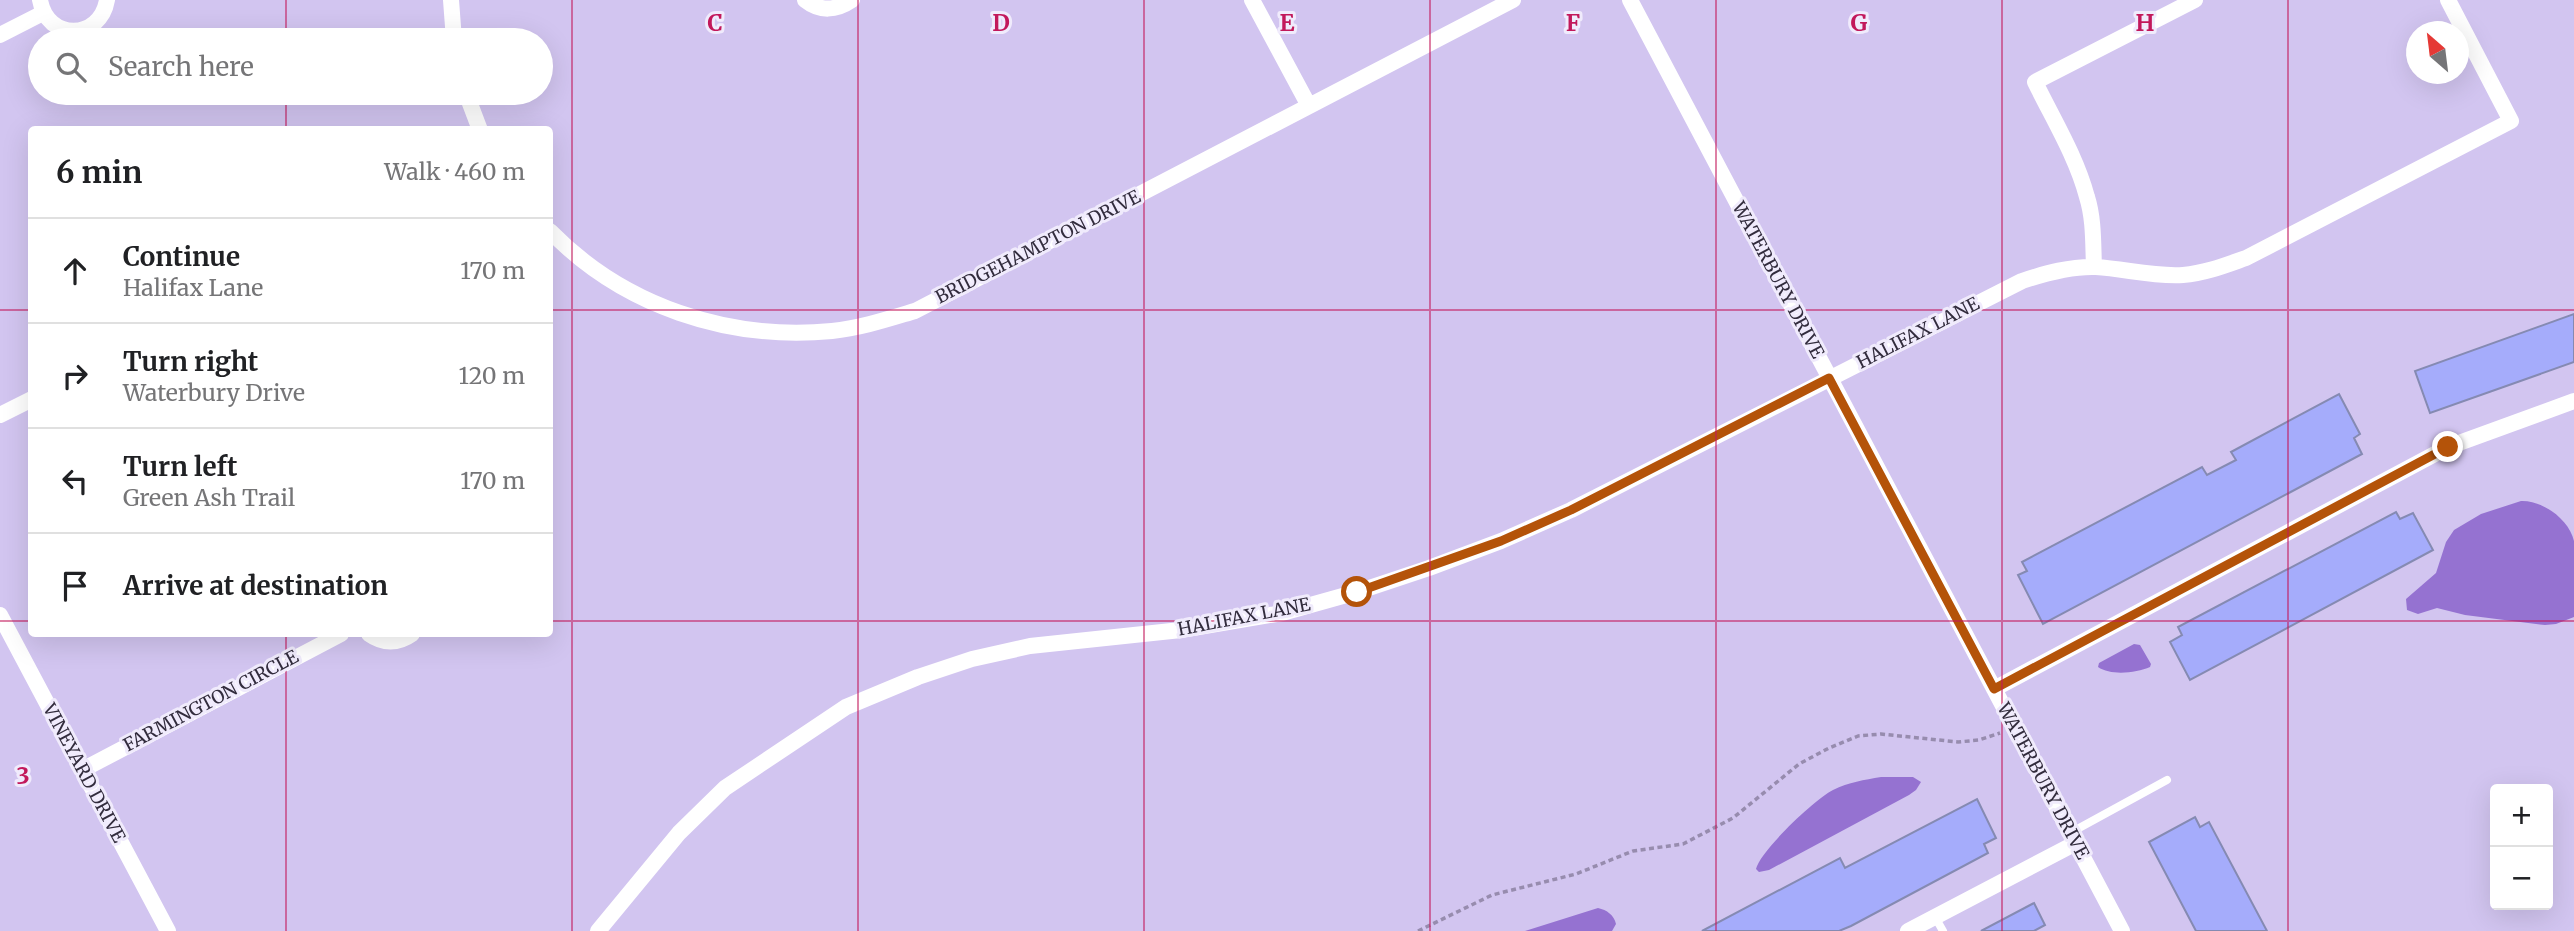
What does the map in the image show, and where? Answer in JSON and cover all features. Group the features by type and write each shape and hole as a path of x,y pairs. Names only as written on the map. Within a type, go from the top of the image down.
{"street":[{"path":"84,28 97,22 107,0"},
{"path":"451,0 453,28"},
{"path":"805,0 813,6 833,9 852,0"},
{"path":"1252,0 1309,106"},
{"name":"BRIDGEHAMPTON DRIVE","path":"553,234 596,271 631,293 709,323 750,331 792,333 834,331 875,323 915,311 1513,0"},
{"name":"WATERBURY DRIVE","path":"1630,0 2122,931"},
{"path":"2094,267 2093,231 2088,199 2079,171 2035,82 2195,0"},
{"name":"HALIFAX LANE","path":"598,931 679,833 725,788 846,707 918,677 972,659 1030,646 1181,630 1282,612 1369,588 1501,541 1571,510 2022,281 2046,273 2094,267 2156,275 2185,275 2216,269 2246,258 2511,121 2448,0"},
{"path":"0,35 41,6 58,27 63,28"},
{"path":"471,105 478,126"},
{"path":"0,415 28,401"},
{"path":"1994,689 2448,447 2574,401"},
{"name":"VINEYARD DRIVE","path":"0,615 168,931"},
{"name":"FARMINGTON CIRCLE","path":"82,770 335,637"},
{"path":"376,637 395,642 406,637"},
{"path":"1908,931 1939,924 2073,838"}],"lane":[{"path":"2073,838 2167,780"}],"path":[{"path":"1418,931 1492,895 1576,874 1633,851 1684,844 1733,818 1799,764 1858,736 1881,734 1958,741 1979,740 2015,729"}],"shaded area":[{"path":"2521,501 2546,507 2554,512 2571,533 2574,541 2574,617 2545,625 2465,615 2437,608 2418,614 2407,610 2406,599 2436,573 2446,542 2454,530 2481,514"},
{"path":"2134,644 2140,645 2151,664 2150,667 2124,673 2110,672 2098,667 2099,663"},
{"path":"1881,777 1913,777 1921,782 1909,795 1769,870 1759,872 1756,869 1777,838 1825,795 1845,785"},
{"path":"1598,908 1614,918 1616,924 1612,931 1525,931"}],"building":[{"path":"2574,314 2574,362 2430,413 2415,371"},
{"path":"2339,394 2360,434 2354,438 2362,454 2043,624 2018,575 2027,571 2022,562 2202,467 2207,475 2236,460 2231,452"},
{"path":"2396,512 2400,519 2413,513 2433,550 2190,680 2170,642 2182,635 2178,627"},
{"path":"1977,799 1996,838 1984,844 1988,853 1851,926 1839,931 1702,931 1840,858 1845,868"},
{"path":"2195,817 2200,827 2209,822 2267,931 2196,931 2149,842"},
{"path":"2034,903 2045,925 2034,931 1981,931"}],"route":[{"path":"1357,592 1501,541 1571,510 1829,378 1994,689 2448,447"}]}
